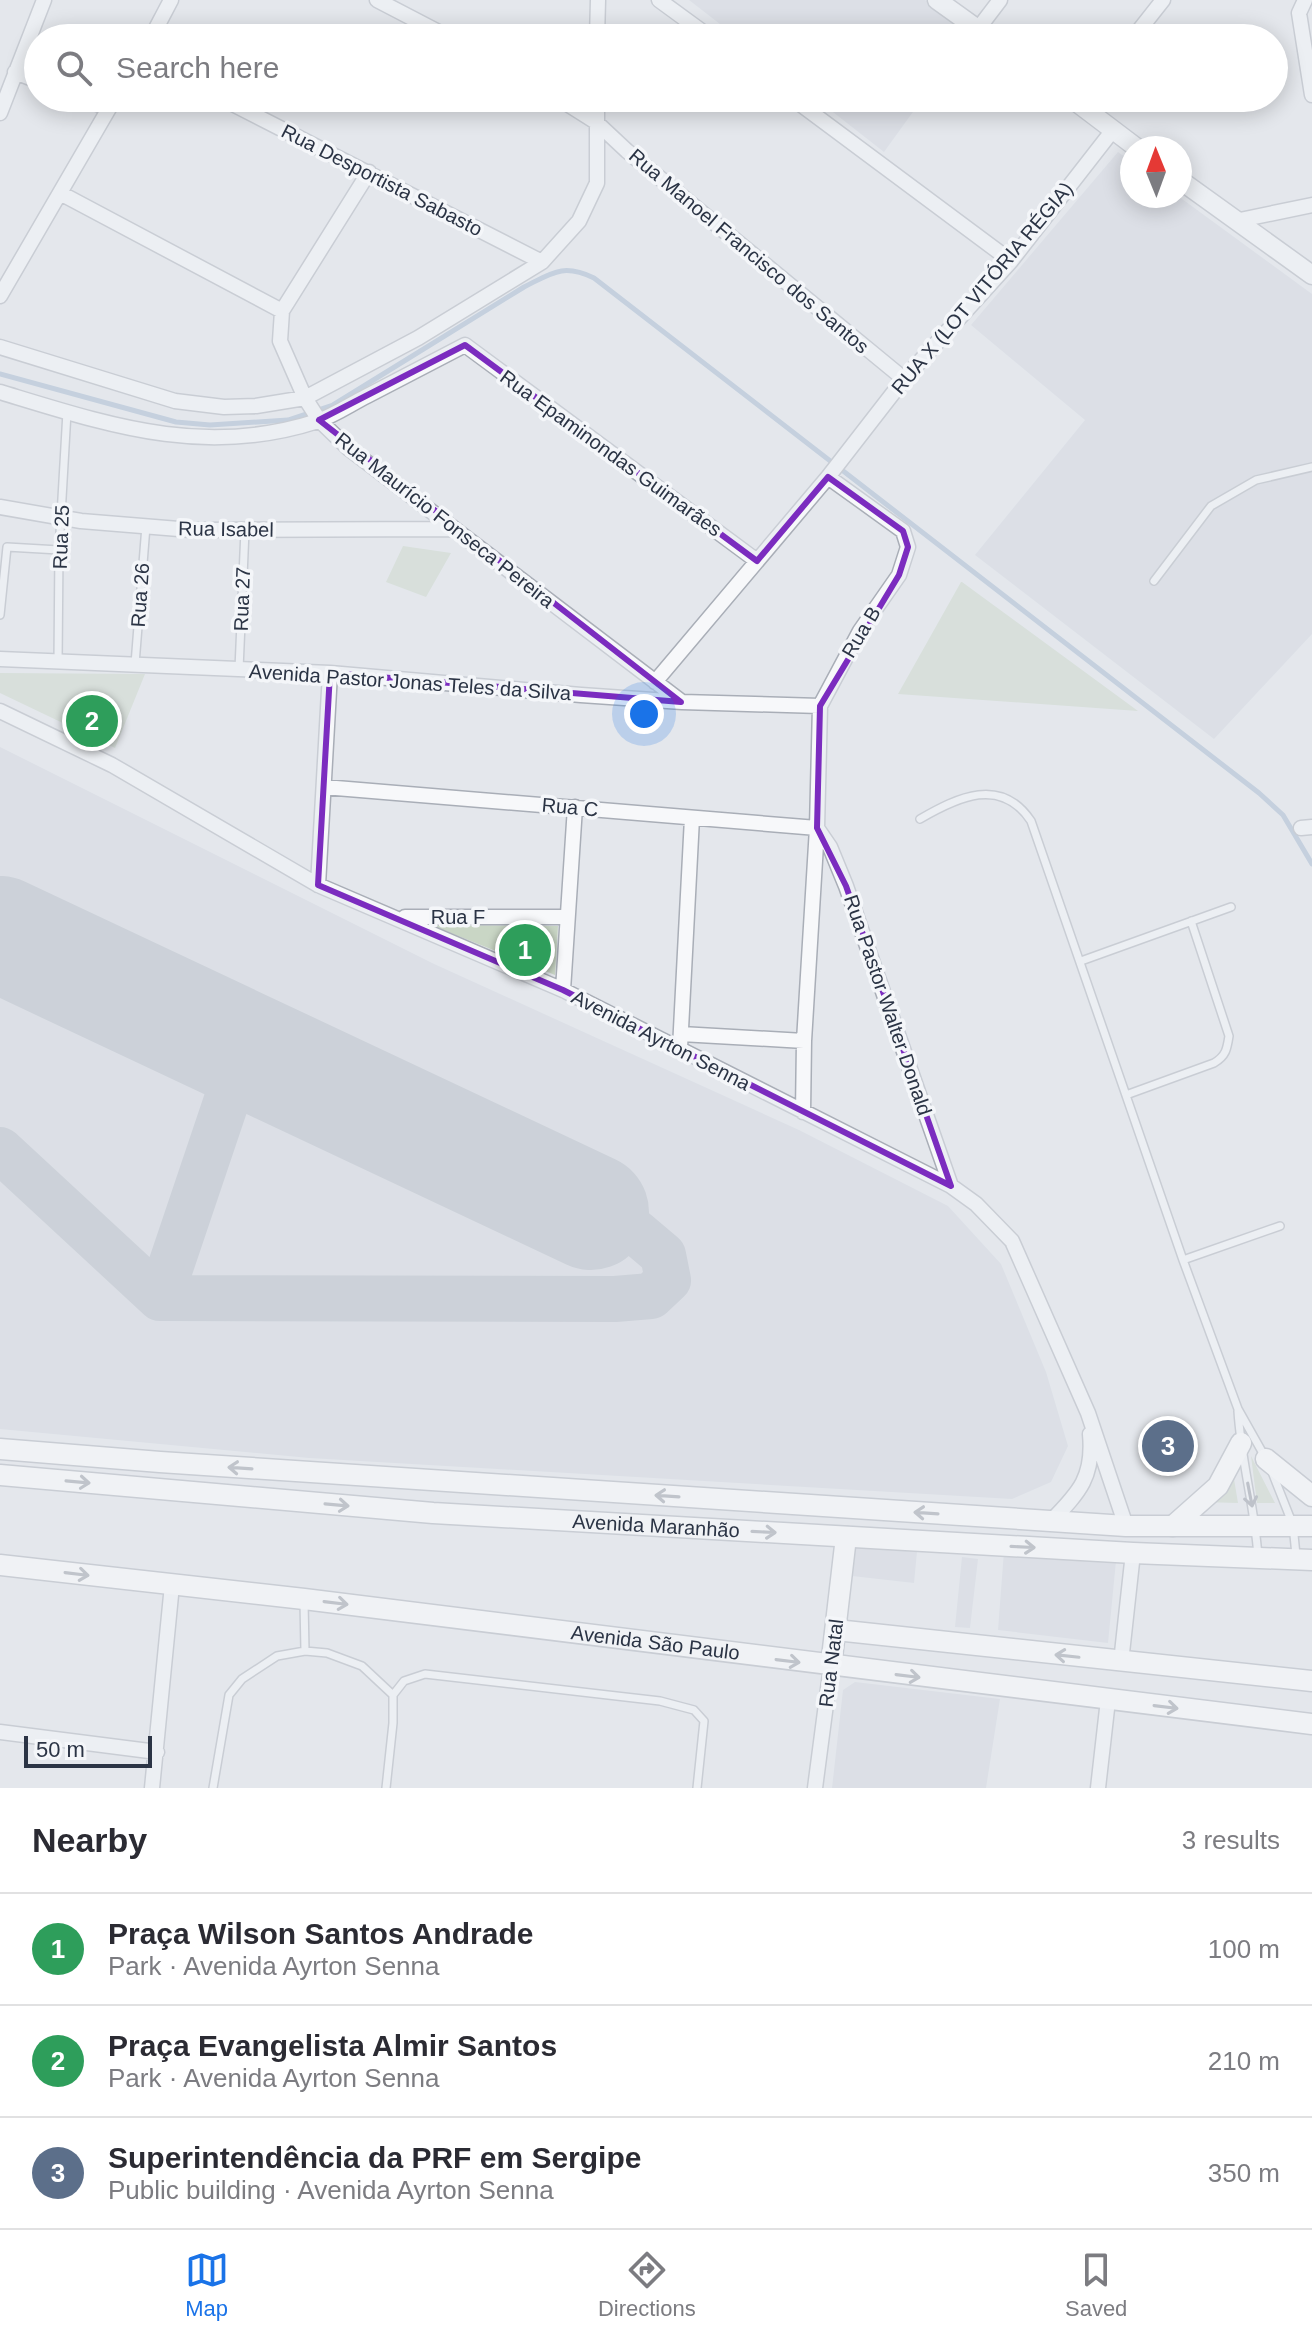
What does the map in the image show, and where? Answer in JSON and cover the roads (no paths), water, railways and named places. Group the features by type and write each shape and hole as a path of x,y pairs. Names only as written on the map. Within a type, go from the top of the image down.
{"main road":[{"path":"1173,1526 1218,1486 1241,1443"},
{"name":"Avenida Maranhão","path":"0,1449 1126,1526 1302,1525"},
{"path":"1266,1459 1312,1496"},
{"name":"Avenida Maranhão","path":"0,1475 482,1516 1304,1560"},
{"path":"482,1516 483,1484"},
{"name":"Rua Natal","path":"831,1666 846,1537"},
{"name":"Avenida São Paulo","path":"0,1565 304,1599 1312,1724"},
{"path":"836,1630 1312,1681"}],"street":[{"path":"34,24 44,0"},
{"path":"158,24 171,0"},
{"path":"377,0 423,24"},
{"path":"597,24 598,0"},
{"path":"937,0 970,24"},
{"path":"989,24 1000,0"},
{"path":"1144,24 1163,0"},
{"path":"663,1 693,24"},
{"path":"1302,6 1312,95"},
{"path":"0,113 24,50"},
{"path":"15,72 24,76"},
{"path":"0,296 107,112"},
{"name":"Rua Desportista Sabasto","path":"249,112 542,262"},
{"name":"Rua Manoel Francisco dos Santos","path":"580,112 904,379"},
{"path":"0,347 175,401 224,407 256,406 305,398 418,338 542,262 579,221 597,183 596,112"},
{"path":"811,112 1011,261"},
{"path":"1093,112 1121,136"},
{"name":"RUA X (LOT VITÓRIA RÉGIA)","path":"655,682 828,477 904,379 1011,261 1113,130"},
{"path":"60,193 282,311 369,172"},
{"path":"1192,189 1312,275"},
{"path":"1235,221 1312,205"},
{"name":"Rua Maurício Fonseca Pereira","path":"282,311 280,341 305,398 319,420 348,448 682,702"},
{"name":"Rua Epaminondas Guimarães","path":"319,420 465,345 757,561"},
{"path":"0,392 67,412 159,433 221,439 245,438 319,420"},
{"name":"Rua B","path":"803,1112 820,706 860,631 899,575 908,547 903,531 828,477"},
{"name":"Rua Isabel","path":"0,507 81,521 146,526 245,530 453,529"},
{"name":"Avenida Pastor Jonas Teles da Silva","path":"0,659 330,673 682,702 820,706"},
{"path":"318,885 330,673"},
{"name":"Avenida Ayrton Senna","path":"0,711 112,765 318,885 681,1041 803,1112 951,1186 995,1221 1012,1241 1088,1413 1126,1526"},
{"name":"Rua C","path":"324,787 817,828"},
{"path":"563,990 575,807"},
{"path":"692,818 681,1041 804,1041"},
{"name":"Rua Pastor Walter Donald","path":"817,828 830,847 846,886 951,1186"},
{"name":"Rua F","path":"397,917 567,917"},
{"name":"Avenida Ayrton Senna","path":"1051,1521 1071,1501 1086,1479 1091,1447 1088,1413"},
{"path":"1121,1662 1133,1553"},
{"path":"152,1788 172,1585"},
{"name":"Rua Natal","path":"815,1788 831,1666"},
{"path":"1098,1788 1108,1700"},
{"path":"0,1732 157,1752"}],"lane":[{"name":"Rua 25","path":"58,662 59,550 67,412"},
{"path":"1154,581 1211,506 1256,480 1312,467"},
{"name":"Rua 26","path":"135,665 146,526"},
{"name":"Rua 27","path":"239,669 245,530"},
{"path":"0,615 7,547 59,550"},
{"path":"920,819 966,796 996,795 1022,807 1038,837 1183,1260 1238,1409 1302,1525 1304,1560"},
{"path":"1081,961 1231,907"},
{"path":"1126,1095 1214,1063 1227,1050 1229,1036 1191,921"},
{"path":"1183,1260 1280,1226"},
{"path":"1238,1409 1256,1525 1258,1559"},
{"path":"304,1599 305,1651"},
{"path":"213,1788 229,1695 242,1679 277,1656 305,1651 327,1653 362,1666 393,1695"},
{"path":"386,1788 393,1695 404,1681 425,1674 645,1699 694,1710 704,1721 697,1788"}],"waterway":[{"path":"0,374 176,422 210,425 288,420 333,405 542,278 566,271 594,278 1259,793 1283,815 1312,864"}],"place":[{"name":"Praça Evangelista Almir Santos","path":"92,721"},
{"name":"Praça Wilson Santos Andrade","path":"525,950"},
{"name":"Superintendência da PRF em Sergipe","path":"1168,1446"}]}
